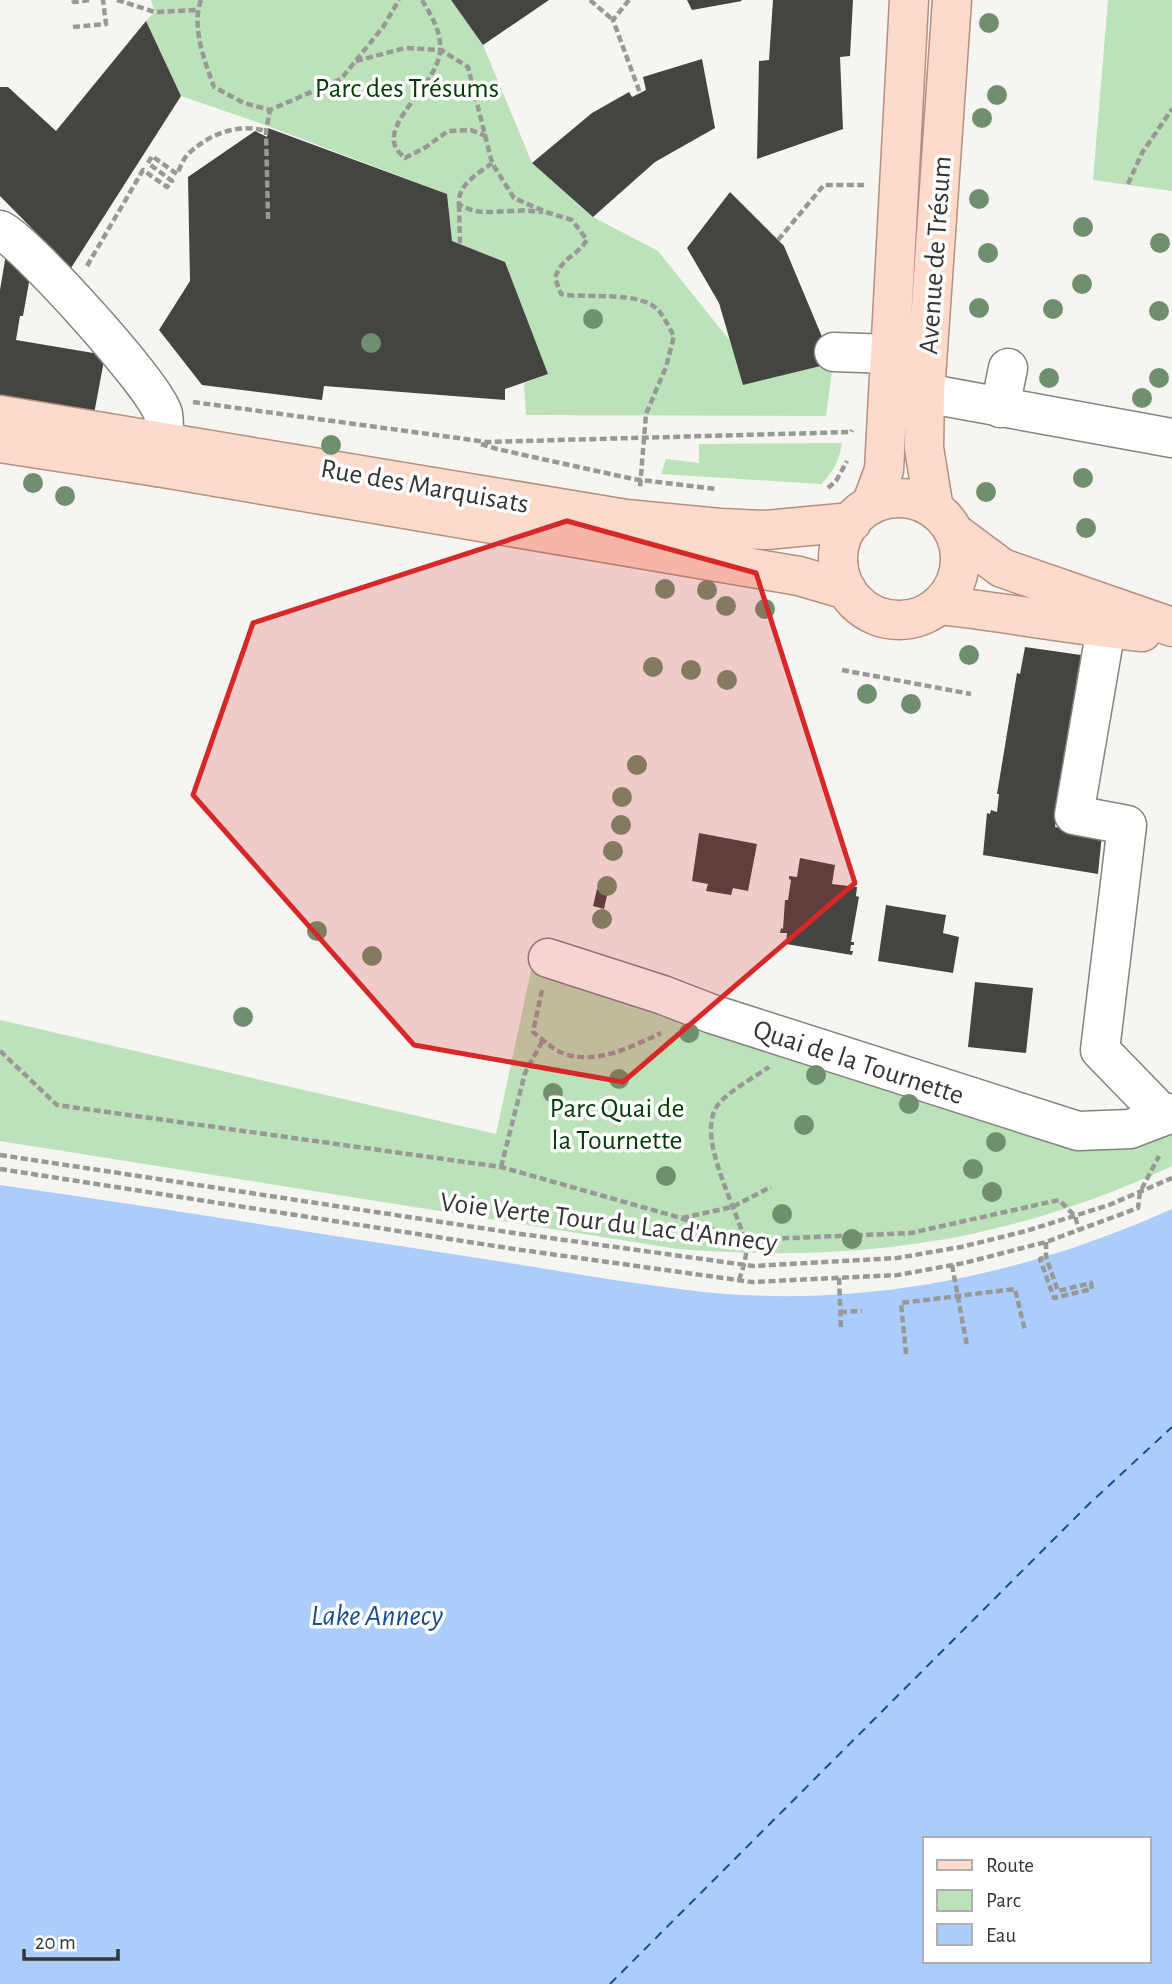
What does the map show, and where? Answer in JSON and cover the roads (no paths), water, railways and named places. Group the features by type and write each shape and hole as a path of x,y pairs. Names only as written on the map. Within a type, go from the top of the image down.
{"main road":[{"name":"Avenue de Trésum","path":"862,513 884,470 909,0"},
{"name":"Avenue de Trésum","path":"944,521 924,449 925,393 952,0"},
{"name":"Rue des Marquisats","path":"1,427 799,576 847,590"},
{"name":"Rue des Marquisats","path":"160,455 638,520 720,528 766,530 862,513"},
{"path":"944,521 959,545 959,571 955,584 940,605 911,619 892,619 867,611 847,590 842,579 839,555 845,532 862,513 892,499 903,499 924,503 1002,568 1172,627"},
{"path":"940,605 1172,635"}],"street":[{"path":"0,230 29,254 69,297 131,365 154,397 163,412 160,455"},
{"path":"893,315 906,362 925,393 1172,438"},
{"path":"834,352 890,354"},
{"path":"1000,408 1008,368"},
{"path":"1106,628 1074,815 1127,825 1100,1050 1166,1125"},
{"name":"Quai de la Tournette","path":"548,958 790,1040 1078,1131 1166,1125"}],"water":[{"name":"Lake Annecy","path":"0,1185 625,1282 749,1295 812,1296 874,1292 935,1283 1056,1253 1115,1233 1172,1209 1172,1984 0,1984"}],"park label":[{"name":"Parc des Trésums","path":"407,87"},
{"name":"Parc Quai de la Tournette","path":"617,1123"}]}
